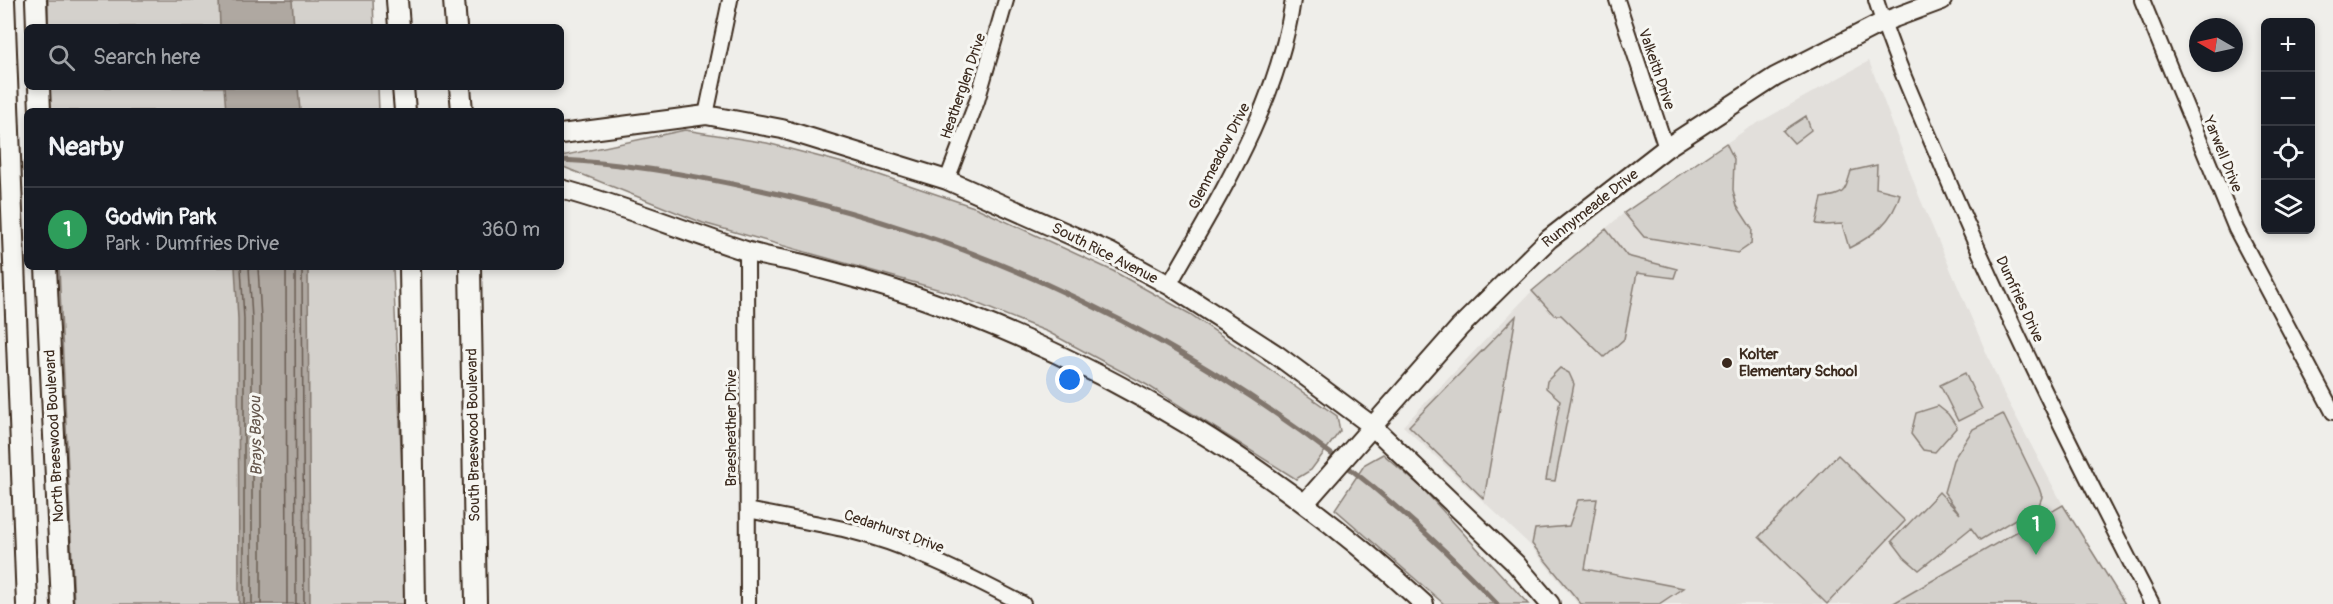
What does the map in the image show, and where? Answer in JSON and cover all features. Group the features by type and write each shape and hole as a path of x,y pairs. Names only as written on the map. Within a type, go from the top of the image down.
{"main road":[{"path":"4,0 12,147 27,604"},
{"path":"36,0 37,24"},
{"path":"397,0 399,24"},
{"path":"454,0 456,24"},
{"path":"39,90 40,108"},
{"path":"403,90 405,108"},
{"path":"460,90 462,108"},
{"name":"North Braeswood Boulevard","path":"46,270 62,604"},
{"path":"410,270 415,604"},
{"name":"South Braeswood Boulevard","path":"470,270 476,604"}],"street":[{"path":"706,115 730,0"},
{"name":"Heatherglen Drive","path":"947,180 977,101 1006,0"},
{"name":"Glenmeadow Drive","path":"1169,285 1238,162 1257,122 1281,53 1293,0"},
{"name":"Valkeith Drive","path":"1617,0 1666,148"},
{"name":"Dumfries Drive","path":"1876,0 1970,232 2084,472 2152,604"},
{"name":"Runnymeade Drive","path":"1305,503 1371,425 1460,327 1549,238 1666,148 1774,77 1883,22 1942,0"},
{"name":"Yarwell Drive","path":"2142,0 2236,229 2333,412"},
{"name":"South Rice Avenue","path":"564,134 706,115 782,129 947,180 1109,252 1169,285 1277,355 1371,425 1516,564 1550,604"},
{"path":"564,190 654,218 747,251 812,266 920,298 1073,361 1157,406 1235,452 1305,503 1381,564 1424,604"},
{"name":"Braesheather Drive","path":"747,251 748,604"},
{"name":"Cedarhurst Drive","path":"748,510 845,530 914,552 1023,604"}],"shaded area":[{"path":"48,0 373,0 374,24 48,24"},
{"name":"Kolter Elementary School","path":"1869,61 1919,196 2004,394 2063,505 1892,604 1578,604 1529,544 1403,426 1532,291 1624,213 1747,129"},
{"path":"49,90 378,90 379,108 51,108"},
{"path":"1806,116 1811,130 1794,143 1783,131"},
{"path":"685,130 767,143 847,164 977,208 1113,271 1190,314 1337,416 1340,431 1311,470 1296,479 1147,385 1048,332 951,293 703,223 564,167 564,155"},
{"path":"1726,143 1734,159 1733,190 1737,206 1752,229 1751,244 1738,253 1644,237 1624,213"},
{"path":"1877,165 1876,188 1900,194 1897,204 1881,227 1849,248 1842,224 1816,224 1822,198 1843,192 1851,171"},
{"path":"1606,229 1627,256 1677,269 1674,278 1637,273 1624,339 1604,357 1561,315 1554,315 1532,291"},
{"path":"59,270 393,270 405,537 405,604 74,604"},
{"path":"1516,316 1484,499 1409,426"},
{"path":"1560,368 1569,373 1574,384 1555,481 1546,480 1560,400 1546,388 1547,381"},
{"path":"1965,373 1982,409 1958,421 1940,385"},
{"path":"1938,406 1948,414 1957,427 1935,452 1923,450 1911,434 1916,413"},
{"path":"2003,414 2039,488 2042,497 2039,505 1980,540 1971,528 1919,570 1904,557 1892,541 1939,492 1960,514 1944,492 1953,460 1973,429"},
{"path":"1383,454 1422,488 1528,604 1444,604 1335,509 1365,464"},
{"path":"1838,455 1905,521 1827,604 1759,537"},
{"path":"1597,499 1585,569 1683,588 1659,604 1581,604 1532,544 1535,529 1569,526 1578,500"},
{"path":"2063,505 2125,604 1892,604"}],"water":[{"path":"219,0 292,0 294,24 220,24"},
{"path":"224,90 298,90 300,108 226,108"},
{"name":"Brays Bayou","path":"235,270 308,270 310,604 239,604 238,319"}],"waterway":[{"path":"564,160 683,174 756,189 860,215 962,250 1062,291 1158,340 1250,396 1338,459 1420,528 1497,604"}],"place":[{"name":"Kolter Elementary School","path":"1727,363"},
{"name":"Godwin Park","path":"2036,555"}]}
